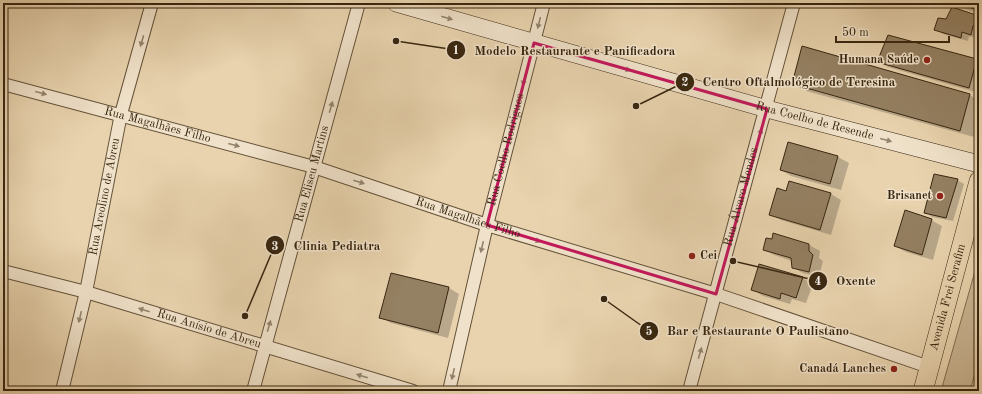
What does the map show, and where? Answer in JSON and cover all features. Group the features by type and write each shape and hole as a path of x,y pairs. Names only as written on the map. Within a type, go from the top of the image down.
{"main road":[{"name":"Rua Coelho de Resende","path":"396,3 767,109 979,164"},
{"name":"Avenida Frei Serafim","path":"923,391 979,181"}],"street":[{"name":"Rua Areolino de Abreu","path":"62,391 86,292 121,114 152,3"},
{"name":"Rua Eliseu Martins","path":"252,391 359,3"},
{"name":"Rua Coelho Rodrigues","path":"449,391 487,225 544,3"},
{"name":"Rua Álvaro Mendes","path":"689,391 767,109 794,3"},
{"name":"Rua Magalhães Filho","path":"3,84 121,114 314,167 487,225 716,294 929,367"},
{"name":"Rua Anísio de Abreu","path":"3,271 86,292 413,391"}],"highlighted area":[{"path":"534,43 767,109 716,294 487,225"}],"shaded area":[{"path":"979,257 979,359 970,391 941,391"}],"building":[{"path":"953,3 979,3 979,10"},
{"path":"952,7 979,16 979,27 973,26 971,35 962,32 961,38 934,30 938,18 946,19"},
{"name":"Humana Saúde","path":"888,35 977,59 969,88 877,62"},
{"path":"802,46 970,94 960,131 792,84"},
{"path":"788,142 838,156 830,184 780,170"},
{"name":"Brisanet","path":"934,174 958,179 946,218 924,213"},
{"path":"789,181 831,193 820,230 769,215 777,188 786,191"},
{"path":"905,210 932,219 922,255 894,246"},
{"path":"773,233 809,244 809,251 813,255 809,272 792,268 791,258 763,250 766,238 772,239"},
{"path":"759,264 803,277 796,298 781,293 780,299 751,290"},
{"path":"391,273 449,287 438,333 379,318"}],"place":[{"name":"Modelo Restaurante e Panificadora","path":"396,41"},
{"name":"Humana Saúde","path":"927,60"},
{"name":"Centro Oftalmológico de Teresina","path":"636,106"},
{"name":"Brisanet","path":"940,196"},
{"name":"Cei","path":"692,256"},
{"name":"Oxente","path":"733,261"},
{"name":"Bar e Restaurante O Paulistano","path":"604,299"},
{"name":"Clinia Pediatra","path":"245,316"},
{"name":"Canadá Lanches","path":"894,369"}]}
